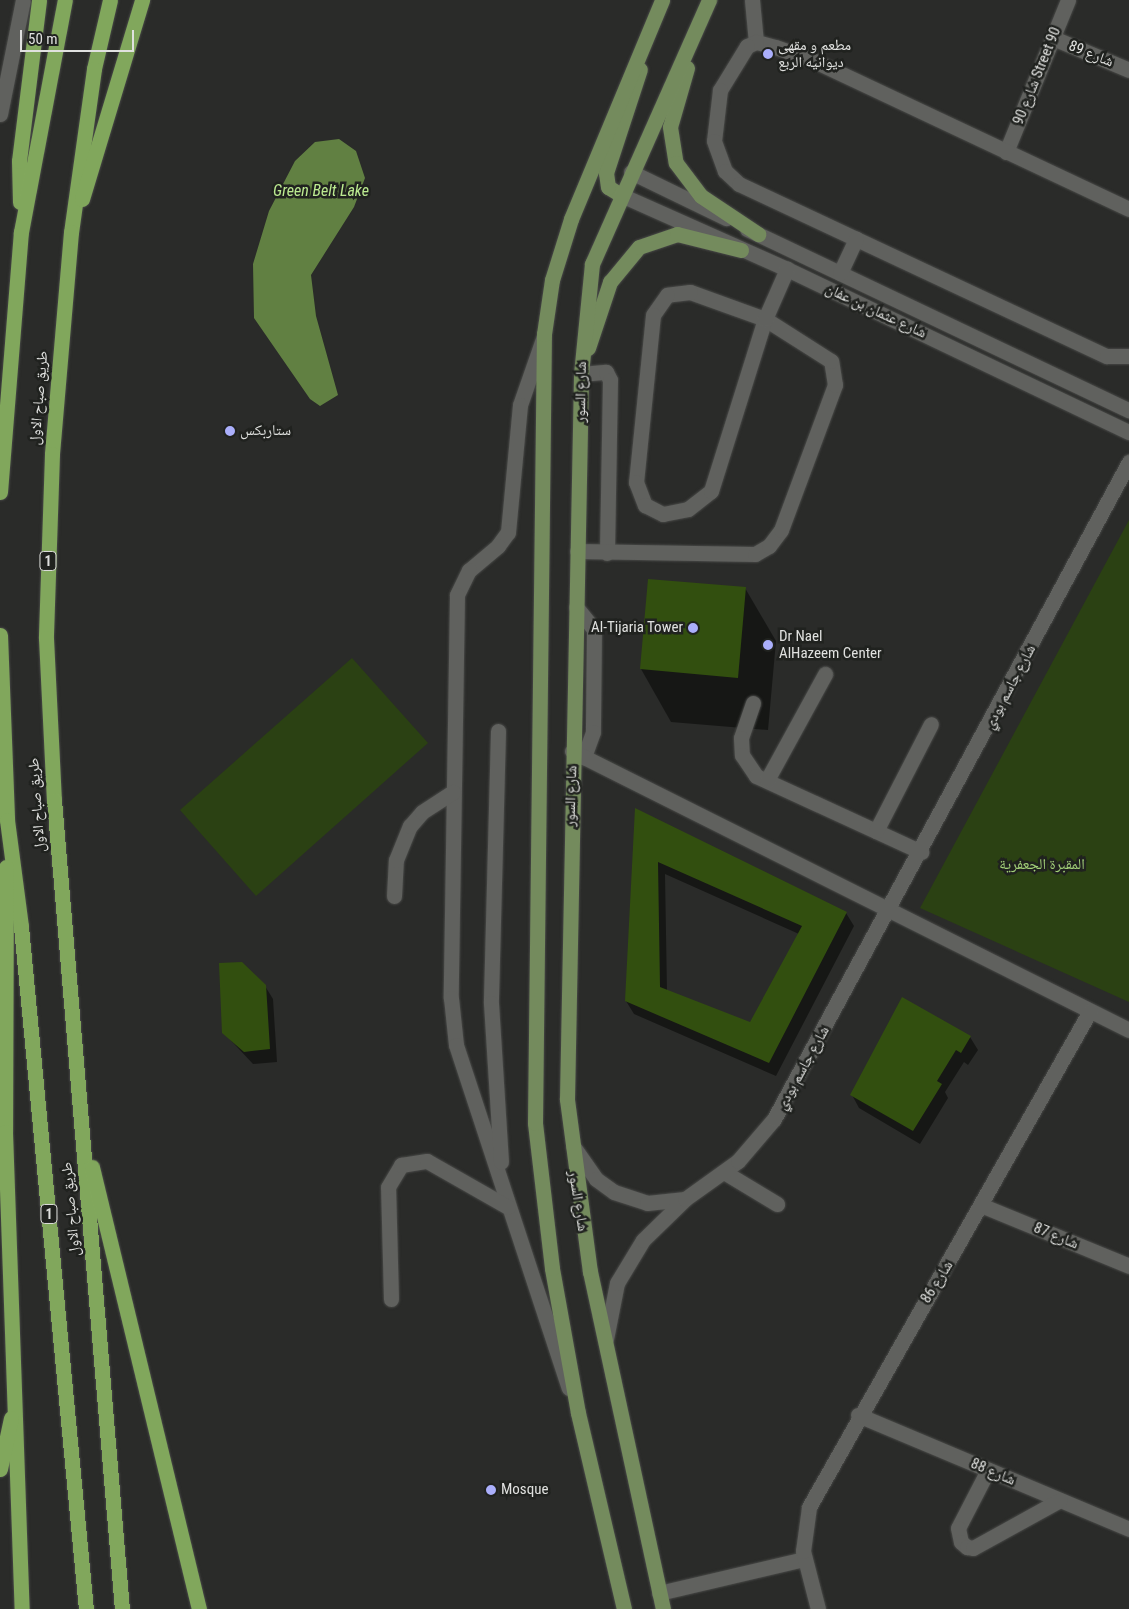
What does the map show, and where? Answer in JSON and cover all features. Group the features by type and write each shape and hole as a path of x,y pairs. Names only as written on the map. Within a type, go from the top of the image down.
{"highway":[{"path":"22,232 19,161 39,0"},
{"path":"0,492 22,232 65,0"},
{"name":"طريق صباح الاول","path":"110,0 94,69 71,232 52,454 46,638 54,800 122,1609"},
{"path":"71,232 142,0"},
{"name":"طريق صباح الاول","path":"0,635 7,820 22,927 86,1609"},
{"path":"7,820 6,1132 22,1609"},
{"path":"81,1124 199,1609"},
{"path":"0,1469 16,1394"},
{"path":"183,1546 208,1609"}],"main road":[{"path":"624,1609 578,1413 552,1268 535,1123 544,334 554,269 582,192 662,0"},
{"path":"706,5 672,117 674,156 684,178 701,196 758,234"},
{"name":"شارع السور","path":"663,1609 605,1350 570,1141 565,994 578,754 576,607 581,374 592,264 706,5"},
{"path":"621,196 607,185 608,167 635,95 644,41"},
{"path":"582,192 592,176 608,167 631,172"},
{"path":"581,374 610,282 639,247 677,234 741,250"}],"street":[{"path":"0,114 23,0"},
{"path":"752,0 756,42"},
{"name":"شارع 90 Street 90","path":"1006,152 1068,0"},
{"name":"شارع 89","path":"1053,38 1129,70"},
{"path":"756,42 810,59 1129,209"},
{"path":"756,42 739,55 720,90 714,141 725,171 748,190 1107,356 1129,356"},
{"name":"شارع عثمان بن عفان","path":"631,172 1129,410"},
{"name":"شارع عثمان بن عفان","path":"621,196 787,269 1129,432"},
{"path":"840,273 856,239"},
{"path":"577,551 755,554 769,546 781,530 835,385 831,361 765,320 690,292 667,295 653,315 636,482 645,505 663,514 688,509 711,491 765,320 787,269"},
{"path":"544,334 520,405 508,532 498,546 469,570 457,595 453,792 454,1033 508,1207 578,1413"},
{"path":"581,374 606,372 610,380 607,553"},
{"name":"شارع جاسم بودي","path":"605,1350 610,1305 622,1270 649,1233 685,1199 724,1172 774,1119 890,911 1129,462"},
{"path":"576,607 594,629 594,732 578,754 1129,1030"},
{"path":"767,780 825,674"},
{"path":"753,703 740,738 742,755 749,768 767,780 921,852"},
{"path":"876,831 932,724"},
{"path":"498,731 490,1003 500,1177"},
{"path":"394,896 396,860 410,826 422,812 453,792"},
{"name":"شارع 86","path":"818,1609 804,1559 806,1515 858,1414 983,1206 1090,1011"},
{"path":"0,1102 6,1132"},
{"path":"570,1141 596,1179 614,1192 647,1202 685,1199"},
{"path":"391,1299 388,1187 401,1165 427,1161 508,1207"},
{"path":"724,1172 777,1204"},
{"name":"شارع 87","path":"983,1206 1129,1266"},
{"name":"شارع 88","path":"858,1414 1129,1530"},
{"path":"988,1470 958,1528 961,1542 967,1547 973,1548 1060,1500"},
{"path":"659,1593 804,1559"}],"green space":[{"name":"المقبرة الجعفرية","path":"1129,520 1129,1002 920,908"},
{"path":"352,658 428,743 256,896 180,810"}],"water":[{"name":"Green Belt Lake","path":"339,139 356,151 365,178 354,207 311,275 316,316 338,395 320,406 310,399 254,318 253,264 269,211 295,161 315,142"}],"building":[{"name":"Al-Tijaria Tower","path":"648,579 746,587 738,678 640,669"},
{"path":"635,808 847,912 769,1063 625,1001","holes":["658,862 802,926 750,1022 660,987"]},
{"path":"242,962 266,985 270,1049 244,1052 222,1033 219,963"},
{"path":"902,997 971,1036 961,1053 956,1050 937,1081 942,1084 913,1131 850,1095"}],"place":[{"name":"مطعم و مقهى ديوانيه الربع","path":"768,54"},
{"name":"ستاربكس","path":"230,431"},
{"name":"Al-Tijaria Tower","path":"693,628"},
{"name":"Dr Nael AlHazeem Center","path":"768,645"},
{"name":"Mosque","path":"491,1490"}]}
